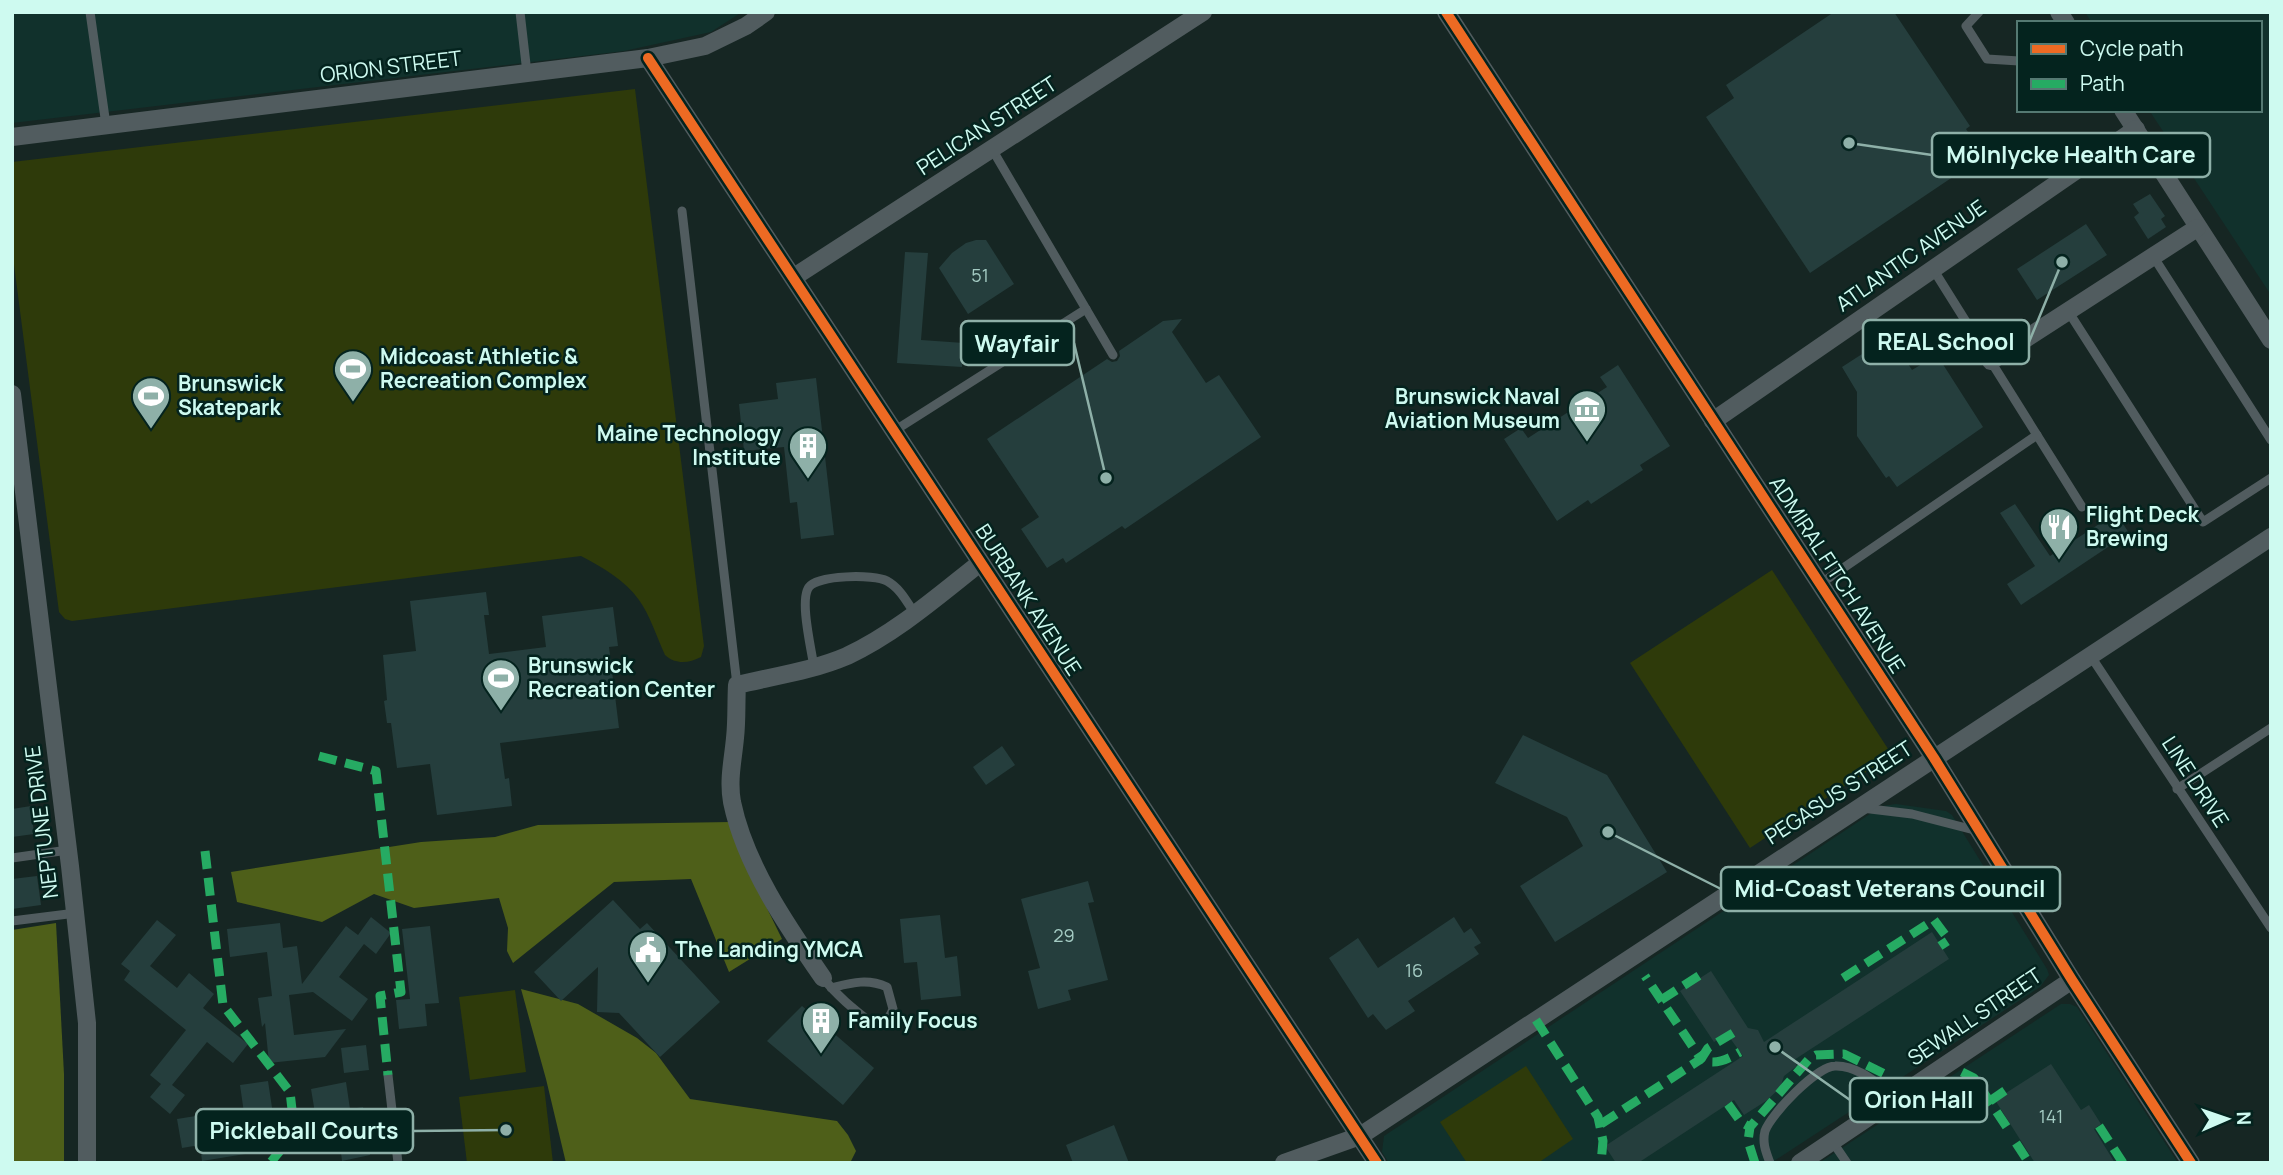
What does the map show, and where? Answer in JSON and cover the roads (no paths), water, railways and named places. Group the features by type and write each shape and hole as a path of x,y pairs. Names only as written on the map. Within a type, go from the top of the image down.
{"street":[{"name":"ORION STREET","path":"12,136 648,58 705,46 746,26 766,12"},
{"name":"PELICAN STREET","path":"794,277 1203,12"},
{"name":"ADMIRAL FITCH AVENUE","path":"1446,12 1934,758 2072,980 2191,1163"},
{"name":"BURBANK AVENUE","path":"648,58 1377,1163"},
{"path":"2124,112 2271,340"},
{"name":"ATLANTIC AVENUE","path":"1713,421 2136,129"},
{"path":"1991,361 2197,228"},
{"name":"NEPTUNE DRIVE","path":"12,394 76,913 87,1023 87,1163"},
{"name":"PEGASUS STREET","path":"1289,1161 1360,1136 2271,537"},
{"path":"827,983 784,921 751,856 732,802 730,771 735,737 737,685 814,668 848,655 915,614 980,563"},
{"name":"SEWALL STREET","path":"1800,1163 2072,980"}],"lane":[{"path":"90,12 106,125"},
{"path":"520,12 527,73"},
{"path":"1979,12 1966,26 1987,59 2017,61"},
{"path":"992,149 1113,355"},
{"path":"682,211 737,685"},
{"path":"2153,256 2271,440"},
{"path":"1933,269 2082,507"},
{"path":"894,431 1086,309"},
{"path":"2068,311 2203,522 2271,478"},
{"path":"1820,584 2037,435"},
{"path":"814,668 805,601 808,587 819,579 874,577 885,580 898,588 915,614"},
{"name":"LINE DRIVE","path":"2090,655 2271,928"},
{"path":"2177,789 2271,728"},
{"path":"1857,808 1912,814 1980,832"},
{"path":"12,858 68,850"},
{"path":"12,921 76,913"},
{"path":"863,980 876,982 887,987 893,1009 888,1019 874,1025 839,998 827,983 863,980"},
{"path":"1770,1163 1763,1144 1766,1131 1773,1119 1823,1068 1842,1066 1854,1070 1896,1098"},
{"path":"388,1075 398,1163"},
{"path":"1832,1141 1847,1163"}],"place":[{"name":"Mölnlycke Health Care","path":"1849,143"},
{"name":"REAL School","path":"2062,262"},
{"name":"Midcoast Athletic & Recreation Complex","path":"353,403"},
{"name":"Brunswick Skatepark","path":"151,430"},
{"name":"Brunswick Naval Aviation Museum","path":"1587,443"},
{"name":"Wayfair","path":"1106,478"},
{"name":"Maine Technology Institute","path":"808,480"},
{"name":"Flight Deck Brewing","path":"2059,561"},
{"name":"Brunswick Recreation Center","path":"501,712"},
{"name":"Mid-Coast Veterans Council","path":"1608,832"},
{"name":"The Landing YMCA","path":"648,984"},
{"name":"Orion Hall","path":"1775,1047"},
{"name":"Family Focus","path":"821,1055"},
{"name":"Pickleball Courts","path":"506,1130"}]}
